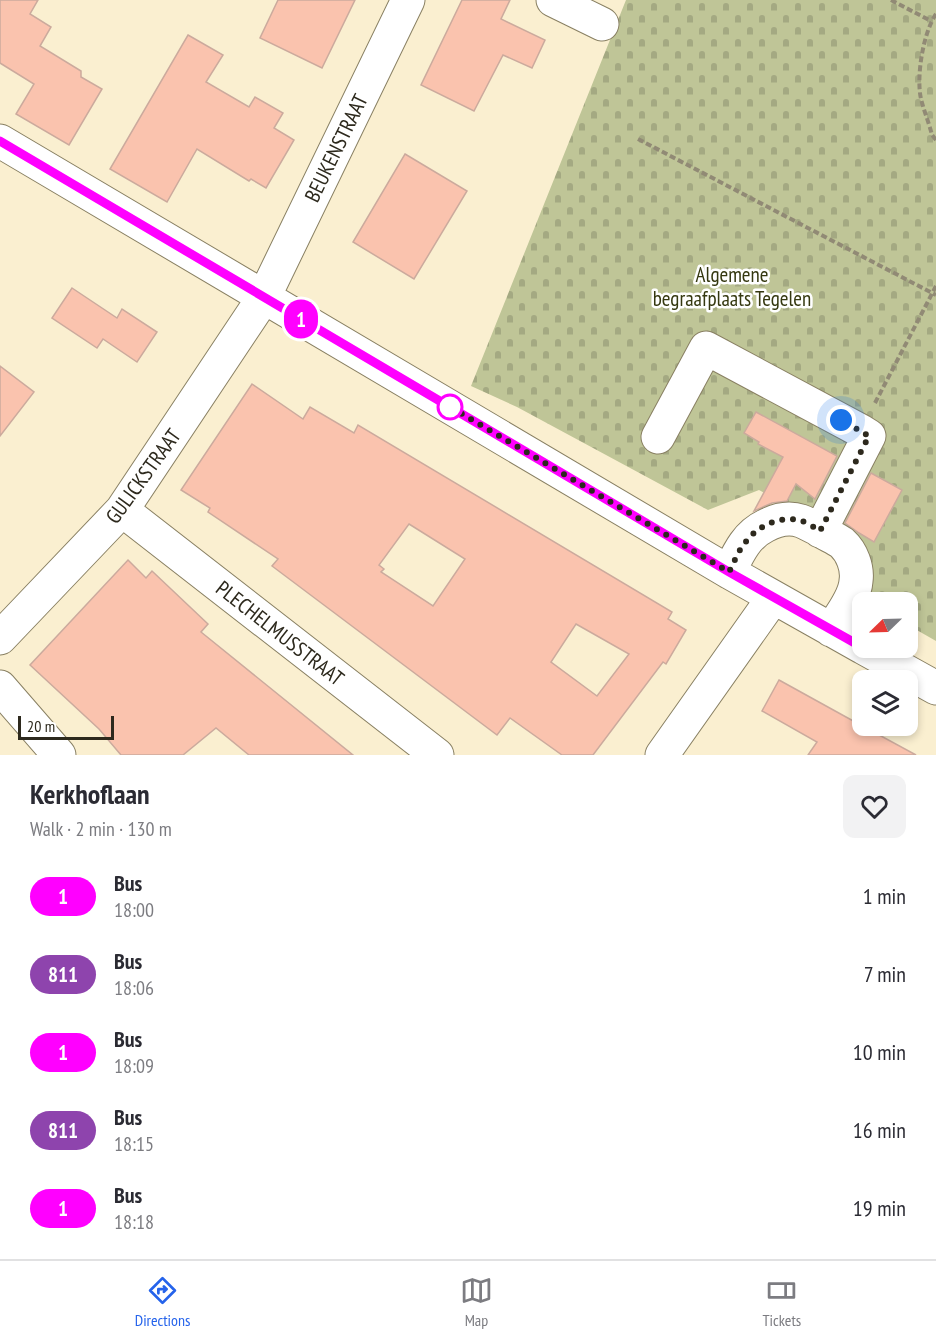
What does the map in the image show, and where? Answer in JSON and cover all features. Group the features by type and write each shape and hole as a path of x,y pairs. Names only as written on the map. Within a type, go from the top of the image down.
{"street":[{"name":"BEUKENSTRAAT","path":"264,297 408,0"},
{"path":"553,0 602,24"},
{"path":"0,141 773,598 852,642"},
{"name":"GULICKSTRAAT","path":"0,638 122,510 264,297"},
{"path":"658,437 706,348 861,431 869,436 820,531"},
{"name":"PLECHELMUSSTRAAT","path":"122,510 437,755"},
{"path":"729,572 745,542 762,527 785,519 801,521 843,544 853,559 856,581 854,591 831,630"},
{"path":"662,755 773,598"},
{"path":"881,658 936,688"},
{"path":"0,687 58,755"}],"path":[{"path":"891,0 931,21"},
{"path":"936,14 931,21 920,58 920,97 932,135 936,140"},
{"path":"638,139 934,294"},
{"path":"861,431 934,294 936,286"}],"green space":[{"name":"Algemene begraafplaats Tegelen","path":"626,0 936,0 936,641 918,631 918,592 864,592 864,546 759,490 708,510 517,407 471,386"}],"building":[{"path":"0,0 38,0 30,14 51,27 40,46 81,71 81,77 102,89 69,145 16,114 34,84 0,63"},
{"path":"278,0 355,0 322,68 260,38"},
{"path":"462,0 510,0 501,19 545,40 532,68 503,55 474,111 421,85"},
{"path":"188,35 223,55 206,82 249,107 255,97 283,113 274,128 294,140 266,188 251,179 249,181 197,149 167,202 110,169"},
{"path":"405,154 467,191 414,279 353,242"},
{"path":"72,288 117,318 122,309 157,332 137,362 103,339 97,348 52,318"},
{"path":"0,366 34,392 0,436"},
{"path":"252,384 303,419 310,407 354,433 358,425 672,612 668,619 686,630 666,664 663,662 593,755 562,755 510,718 497,735 272,566 278,559 208,512 210,508 181,490","holes":["409,524 465,559 433,606 381,572 384,569 379,565","576,624 629,654 597,696 551,662"]},
{"path":"756,412 837,456 815,499 796,484 787,501 772,503 754,511 783,457 758,444 759,442 744,433"},
{"path":"871,473 902,490 874,542 845,523"},
{"path":"128,560 146,578 152,571 208,624 201,632 353,755 249,755 216,728 183,755 121,755 99,729 30,665"},
{"path":"779,680 852,720 852,736 881,736 916,755 808,755 817,742 762,711"}],"bus line":[{"name":"1","path":"0,141 773,598 852,641"}],"route":[{"path":"450,407 442,402 729,572 745,542 762,527 773,522 785,519 801,521 820,531 869,436 841,420"}]}
